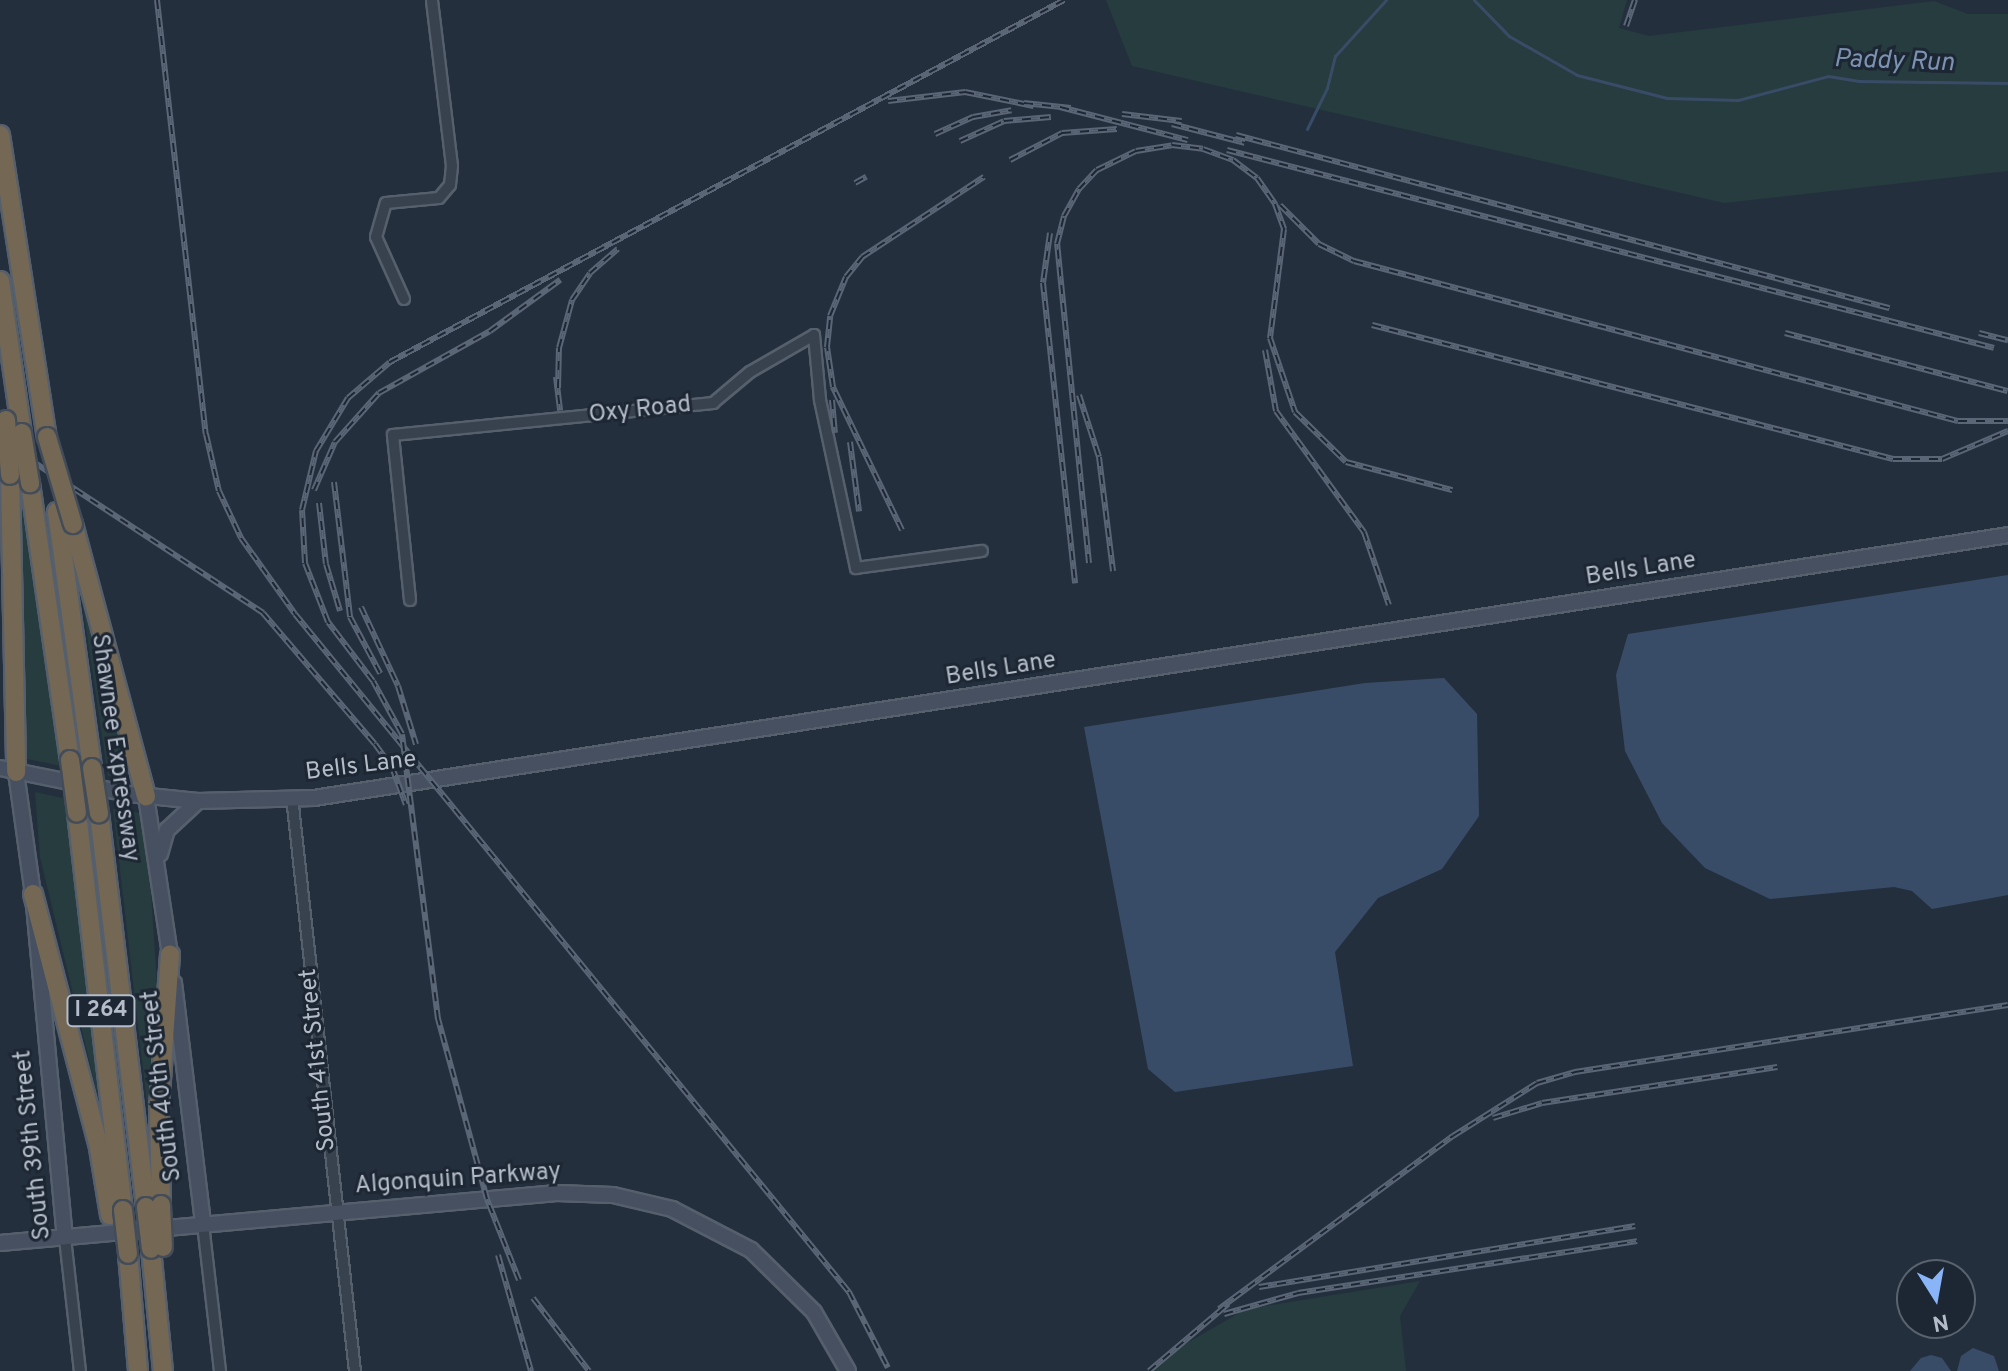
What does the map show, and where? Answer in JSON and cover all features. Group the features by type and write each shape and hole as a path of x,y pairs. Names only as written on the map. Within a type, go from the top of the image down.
{"highway":[{"name":"Shawnee Expressway","path":"0,135 47,437 154,1206"},
{"name":"Shawnee Expressway","path":"0,281 77,813 116,1213 138,1371"},
{"path":"8,770 15,727 6,420 9,336"},
{"path":"47,437 146,796"},
{"path":"0,748 15,727"},
{"path":"33,894 116,1213"},
{"path":"163,1371 154,1206 170,954"}],"street":[{"path":"404,299 376,237 386,203 439,198 450,185 452,166 432,0"},
{"name":"Oxy Road","path":"410,600 393,435 713,403 750,372 814,335 820,400 856,568 982,551"},
{"name":"Bells Lane","path":"8,770 146,796 198,801 292,797 411,783 2008,535"},
{"name":"South 39th Street","path":"8,770 33,894 80,1371"},
{"name":"South 40th Street","path":"146,796 158,858 220,1371"},
{"name":"South 41st Street","path":"292,797 355,1371"},
{"path":"158,858 167,830 198,801"},
{"name":"Algonquin Parkway","path":"0,1243 557,1193 613,1195 672,1209 723,1231 773,1266 814,1312 848,1371"}],"green space":[{"path":"1106,0 1627,0 1619,28 1649,36 1934,1 1968,14 2008,14 2008,171 1724,203 1132,66"},
{"path":"19,507 24,507 62,766 22,758"},
{"path":"74,548 136,781 108,776"},
{"path":"35,792 67,799 103,1118 40,857"},
{"path":"113,809 146,814 158,1000 156,1181"},
{"path":"1420,1281 1400,1316 1406,1371 1155,1371 1182,1346 1246,1309"}],"water":[{"path":"2008,575 2008,895 1932,909 1912,891 1894,887 1770,899 1705,868 1662,823 1625,751 1616,675 1628,634"},
{"path":"1444,678 1477,714 1479,816 1442,869 1378,898 1335,952 1353,1066 1175,1092 1148,1069 1084,727 1365,683"},
{"path":"1973,1348 1994,1356 1999,1371 1957,1371 1961,1356"},
{"path":"1931,1355 1942,1358 1951,1371 1910,1371 1921,1358"}],"waterway":[{"path":"1307,129 1327,88 1335,56 1386,0"},
{"name":"Paddy Run","path":"1474,0 1509,36 1577,75 1667,98 1738,100 1828,76 1858,81 2008,83"}],"railway":[{"path":"157,0 206,434 219,491 241,538 295,614 849,1292 888,1368"},
{"path":"519,1280 487,1199 438,1019 402,734 373,681 328,622 305,563 302,510 316,451 348,398 390,362 1064,0"},
{"path":"1626,26 1635,0"},
{"path":"888,101 965,92 1034,106"},
{"path":"1024,103 1071,108"},
{"path":"1060,107 1188,140"},
{"path":"935,134 973,117 1011,110"},
{"path":"1122,114 1182,121"},
{"path":"960,141 1004,121 1051,117"},
{"path":"1172,124 1245,143"},
{"path":"1010,160 1062,133 1117,129"},
{"path":"1236,135 1889,308"},
{"path":"1089,563 1057,244 1064,216 1079,189 1097,170 1136,151 1172,145 1203,149 1233,160 1257,178 1275,204 1284,229 1270,338 1295,412 1346,462 1452,490"},
{"path":"1227,150 1994,348"},
{"path":"855,183 866,177"},
{"path":"902,530 833,387 827,347 830,316 846,277 862,257 984,177"},
{"path":"1280,205 1319,244 1354,261 1958,421 2008,421"},
{"path":"1050,233 1043,283 1075,583"},
{"path":"558,388 559,348 572,300 590,273 618,249"},
{"path":"314,490 335,442 379,393 490,331 560,280"},
{"path":"1372,325 1893,459 1942,459 2008,431"},
{"path":"1785,333 2008,391"},
{"path":"1979,333 2008,340"},
{"path":"1265,350 1276,411 1364,532 1389,605"},
{"path":"556,377 560,411"},
{"path":"1079,395 1099,457 1113,571"},
{"path":"832,400 835,433"},
{"path":"0,440 263,613 375,744 392,767 406,805"},
{"path":"850,442 859,511"},
{"path":"334,482 350,617 380,673"},
{"path":"319,503 326,564 340,611"},
{"path":"361,607 398,686 416,744"},
{"path":"1219,1309 1453,1136 1537,1083 1575,1072 2008,1005"},
{"path":"1493,1118 1542,1103 1777,1067"},
{"path":"1259,1287 1635,1226"},
{"path":"1224,1314 1298,1293 1637,1241"},
{"path":"498,1255 531,1371"},
{"path":"533,1298 589,1371"},
{"path":"1149,1371 1228,1304"}]}
